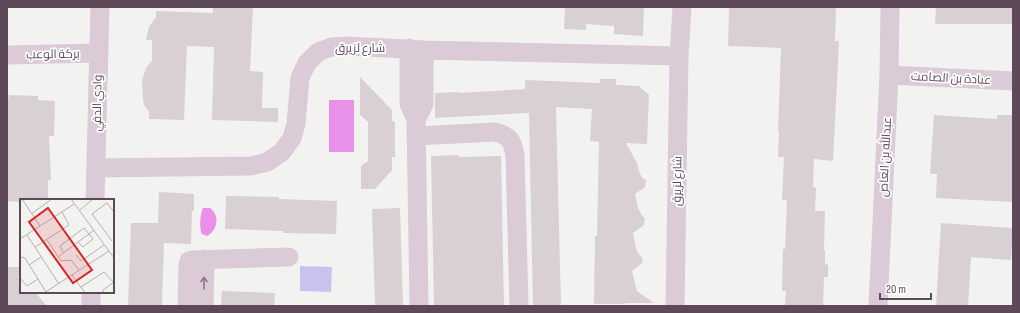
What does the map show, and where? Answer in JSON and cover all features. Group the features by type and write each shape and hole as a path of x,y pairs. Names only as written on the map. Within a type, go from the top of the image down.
{"street":[{"name":"وادي الدفي","path":"95,199 100,7"},
{"name":"شارع لزيرق","path":"675,306 679,56 682,7"},
{"name":"عبدالله بن العاص","path":"878,306 890,7"},
{"name":"شارع لزيرق","path":"96,168 251,166 267,162 282,152 292,138 296,124 300,78 307,63 318,52 331,47 679,56"},
{"path":"417,49 408,104 416,128 419,306"},
{"name":"بركة الوعب","path":"7,56 98,53"},
{"name":"عبادة بن الصامت","path":"888,75 1013,81"},
{"path":"416,128 495,132 503,134 509,138 513,145 515,155 519,306"},
{"path":"187,306 188,265 197,260 288,256"},
{"path":"197,260 204,306"},
{"path":"90,306 91,293"}],"shaded area":[{"path":"329,100 354,100 354,152 329,152"},
{"path":"203,208 210,208 215,214 216,218 214,230 207,236 202,234 200,228"},
{"path":"300,266 332,267 331,292 300,291"}],"building":[{"path":"213,7 253,7 250,71 263,72 262,108 278,108 278,122 212,120 214,47 187,46 184,120 149,119 149,112 144,105 143,100 142,80 146,68 152,61 152,40 146,40 149,27 156,17 156,11 213,13"},
{"path":"565,7 644,7 643,36 614,34 614,26 586,24 586,30 564,29"},
{"path":"729,7 836,7 835,41 839,41 833,161 814,159 813,187 816,188 815,211 825,211 824,250 825,264 828,265 828,277 824,277 823,306 785,306 786,291 782,291 783,249 785,249 787,200 782,200 784,157 778,157 781,48 728,46"},
{"path":"936,7 1013,7 1013,24 935,24"},
{"path":"360,77 392,110 392,121 395,122 395,157 392,157 392,170 375,189 361,189 361,166 368,161 368,122 360,115"},
{"path":"600,79 616,79 616,85 639,86 649,95 647,144 626,143 637,163 642,178 646,180 645,187 635,194 638,208 642,216 645,218 644,225 633,233 636,248 643,262 632,271 637,291 654,303 594,304 599,142 590,141 592,109 556,107 561,306 533,306 529,113 435,118 435,93 525,89 525,80 600,83"},
{"path":"9,95 38,96 38,100 55,101 54,136 49,136 51,180 48,180 48,199 20,199 20,202 7,201"},
{"path":"934,115 997,119 997,115 1013,115 1013,202 936,198 937,174 930,174"},
{"path":"459,155 459,157 501,156 504,306 434,306 431,156"},
{"path":"159,192 194,194 191,244 164,243 162,306 128,306 131,223 158,223"},
{"path":"226,196 279,197 279,199 337,201 336,234 283,233 283,231 225,229"},
{"path":"400,208 403,306 375,306 372,209"},
{"path":"941,223 1013,228 1011,260 971,257 968,306 936,306"},
{"path":"7,267 20,267 20,293 36,293 47,306 7,306"},
{"path":"222,291 275,293 274,306 221,306"}]}
